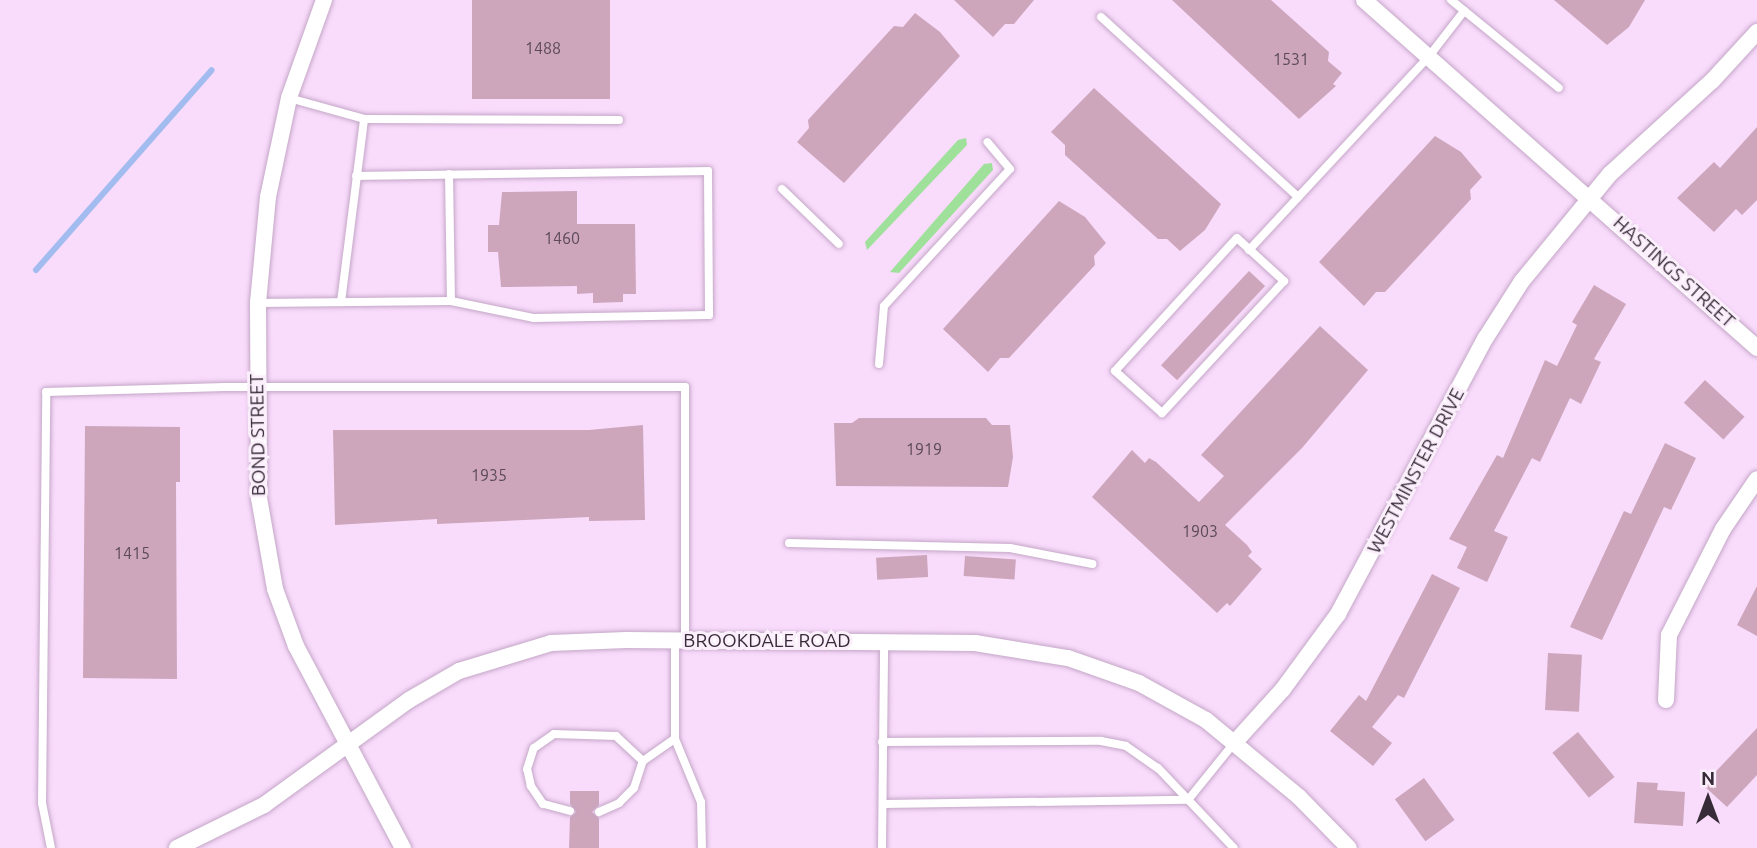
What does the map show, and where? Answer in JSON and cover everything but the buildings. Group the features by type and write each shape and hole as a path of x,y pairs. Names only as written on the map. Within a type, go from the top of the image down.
{"street":[{"name":"BOND STREET","path":"324,0 289,98 268,197 258,303 256,387 259,498 275,589 296,646 403,848"},
{"path":"1364,0 1590,196"},
{"name":"WESTMINSTER DRIVE","path":"1236,741 1283,689 1338,614 1485,339 1522,281 1590,196 1757,32"},
{"name":"HASTINGS STREET","path":"1590,196 1757,348"},
{"path":"1666,701 1669,635 1723,529 1757,478"},
{"name":"BROOKDALE ROAD","path":"177,848 264,805 433,685 518,650 582,640 680,640 975,643 1068,658 1156,691 1236,741 1349,848"}],"lane":[{"path":"1451,0 1559,88"},
{"path":"1249,250 1430,55 1464,11"},
{"path":"1101,17 1298,197"},
{"path":"289,98 365,119 619,120"},
{"path":"341,302 365,119"},
{"path":"879,364 884,306 1010,169 987,142"},
{"path":"258,303 451,301 534,318 709,315 708,171 356,176"},
{"path":"449,174 451,301"},
{"path":"782,189 839,244"},
{"path":"1237,239 1249,250 1284,281 1162,413 1115,371 1237,239"},
{"path":"51,848 42,803 47,392 256,387 685,387 680,640 675,738 701,802 702,848"},
{"path":"789,543 1010,548 1092,564"},
{"path":"882,848 884,642"},
{"path":"570,811 544,804 531,786 527,769 534,748 554,734 616,736 643,761"},
{"path":"600,812 619,803 634,788 643,761 675,738"},
{"path":"882,742 1101,741 1126,746 1158,768 1234,848"},
{"path":"1188,800 1236,741"},
{"path":"883,804 1188,800"}],"green space":[{"path":"966,138 967,145 867,250 865,242 958,140"},
{"path":"992,163 993,170 899,273 890,272 984,164"}],"waterway":[{"path":"36,270 212,70"}]}
